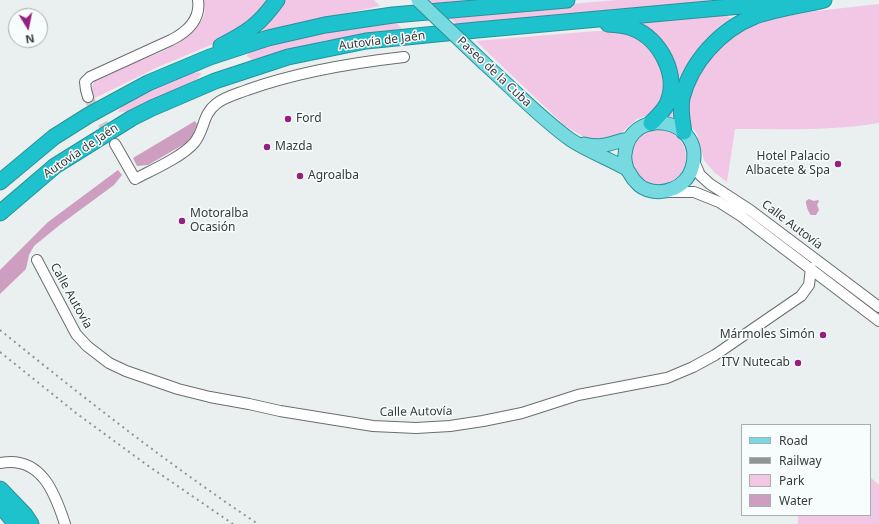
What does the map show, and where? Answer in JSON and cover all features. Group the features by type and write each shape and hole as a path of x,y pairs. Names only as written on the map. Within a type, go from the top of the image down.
{"highway":[{"path":"148,83 245,34 259,22 277,0"},
{"name":"Autovía de Jaén","path":"0,182 54,137 89,115 148,83 210,57 268,38 325,25 393,15 567,0"},
{"name":"Autovía de Jaén","path":"0,213 55,166 132,118 215,81 288,57 366,42 477,30 806,0"},
{"path":"684,132 681,116 682,100 688,81 709,48 721,36 739,24 757,16 824,0"},
{"path":"587,21 632,28 648,38 666,60 669,70 670,89 667,104 660,115 651,123"},
{"path":"4,500 16,524"},
{"path":"4,500 25,515 30,524"}],"main road":[{"name":"Paseo de la Cuba","path":"418,0 485,64 556,128 573,141 627,169"},
{"path":"651,123 668,123 684,132 689,138 694,152 694,161 687,179 673,189 664,192 646,189 636,183 627,169 624,155 629,139 643,126 651,123"},
{"name":"Paseo de la Cuba","path":"573,141 595,146 606,146 629,139"}],"street":[{"path":"88,97 86,82 90,77 171,40 189,28 196,18 199,6 198,0"},
{"path":"115,144 135,179 188,150 200,133 207,114 217,103 228,97 268,83 308,73 350,64 404,56"},
{"name":"Calle Autovía","path":"694,161 700,175 710,184 750,210 879,307"},
{"name":"Calle Autovía","path":"664,192 694,192 719,202 741,216 811,268 879,321"},
{"name":"Calle Autovía","path":"37,260 76,334 109,363 126,371 148,380 191,392 280,411 373,426 416,428 450,426 483,421 522,413 578,395 667,378 693,367 715,355 801,296 809,285 811,268"},
{"path":"0,463 11,461 35,470 43,477 58,500 66,524"}],"green space":[{"path":"203,0 269,0 257,19 225,39 158,67 93,99 92,86 101,75 142,60 173,46 186,38 196,28 204,16"},
{"path":"281,0 374,0 380,6 253,33"},
{"path":"426,0 483,0 431,5"},
{"path":"616,0 756,0 457,24 446,15"},
{"path":"879,4 879,123 861,126 825,128 735,129 727,182 714,172 704,160 697,134 688,122 688,106 692,92 698,76 713,53 735,33 768,19 817,11"},
{"path":"725,15 731,18 718,27 698,48 684,71 675,95 673,107 674,118 666,116 676,79 632,23"},
{"path":"394,20 402,29 323,41 252,60 247,56 250,50 289,38"},
{"path":"596,31 623,32 633,36 650,47 664,71 664,90 658,108 649,115 637,119 620,134 608,140 584,137 564,125 476,41"},
{"path":"189,72 202,73 197,79 130,111 118,112 125,101"},
{"path":"658,129 669,131 678,137 684,146 686,157 684,168 678,177 669,183 658,185 647,183 638,177 632,168 630,157 632,146 638,137 647,131"},
{"path":"871,478 879,485 879,524 798,524 798,516 871,516"}],"water":[{"path":"195,121 197,124 192,136 186,143 148,165 137,166 133,158"},
{"path":"118,170 122,175 114,185 34,246 29,255 26,269 0,294 0,270 48,222"},
{"path":"809,199 819,201 817,205 819,210 816,215 811,215 808,210 806,201"}],"tunnel":[{"path":"88,97 111,138"}],"railway":[{"path":"0,330 127,430 258,524"},
{"path":"0,352 76,413 147,465 233,524"}],"place":[{"name":"Ford","path":"288,119"},
{"name":"Mazda","path":"267,147"},
{"name":"Hotel Palacio Albacete & Spa","path":"838,164"},
{"name":"Agroalba","path":"300,176"},
{"name":"Motoralba Ocasión","path":"182,221"},
{"name":"Mármoles Simón","path":"823,335"},
{"name":"ITV Nutecab","path":"798,363"}]}
